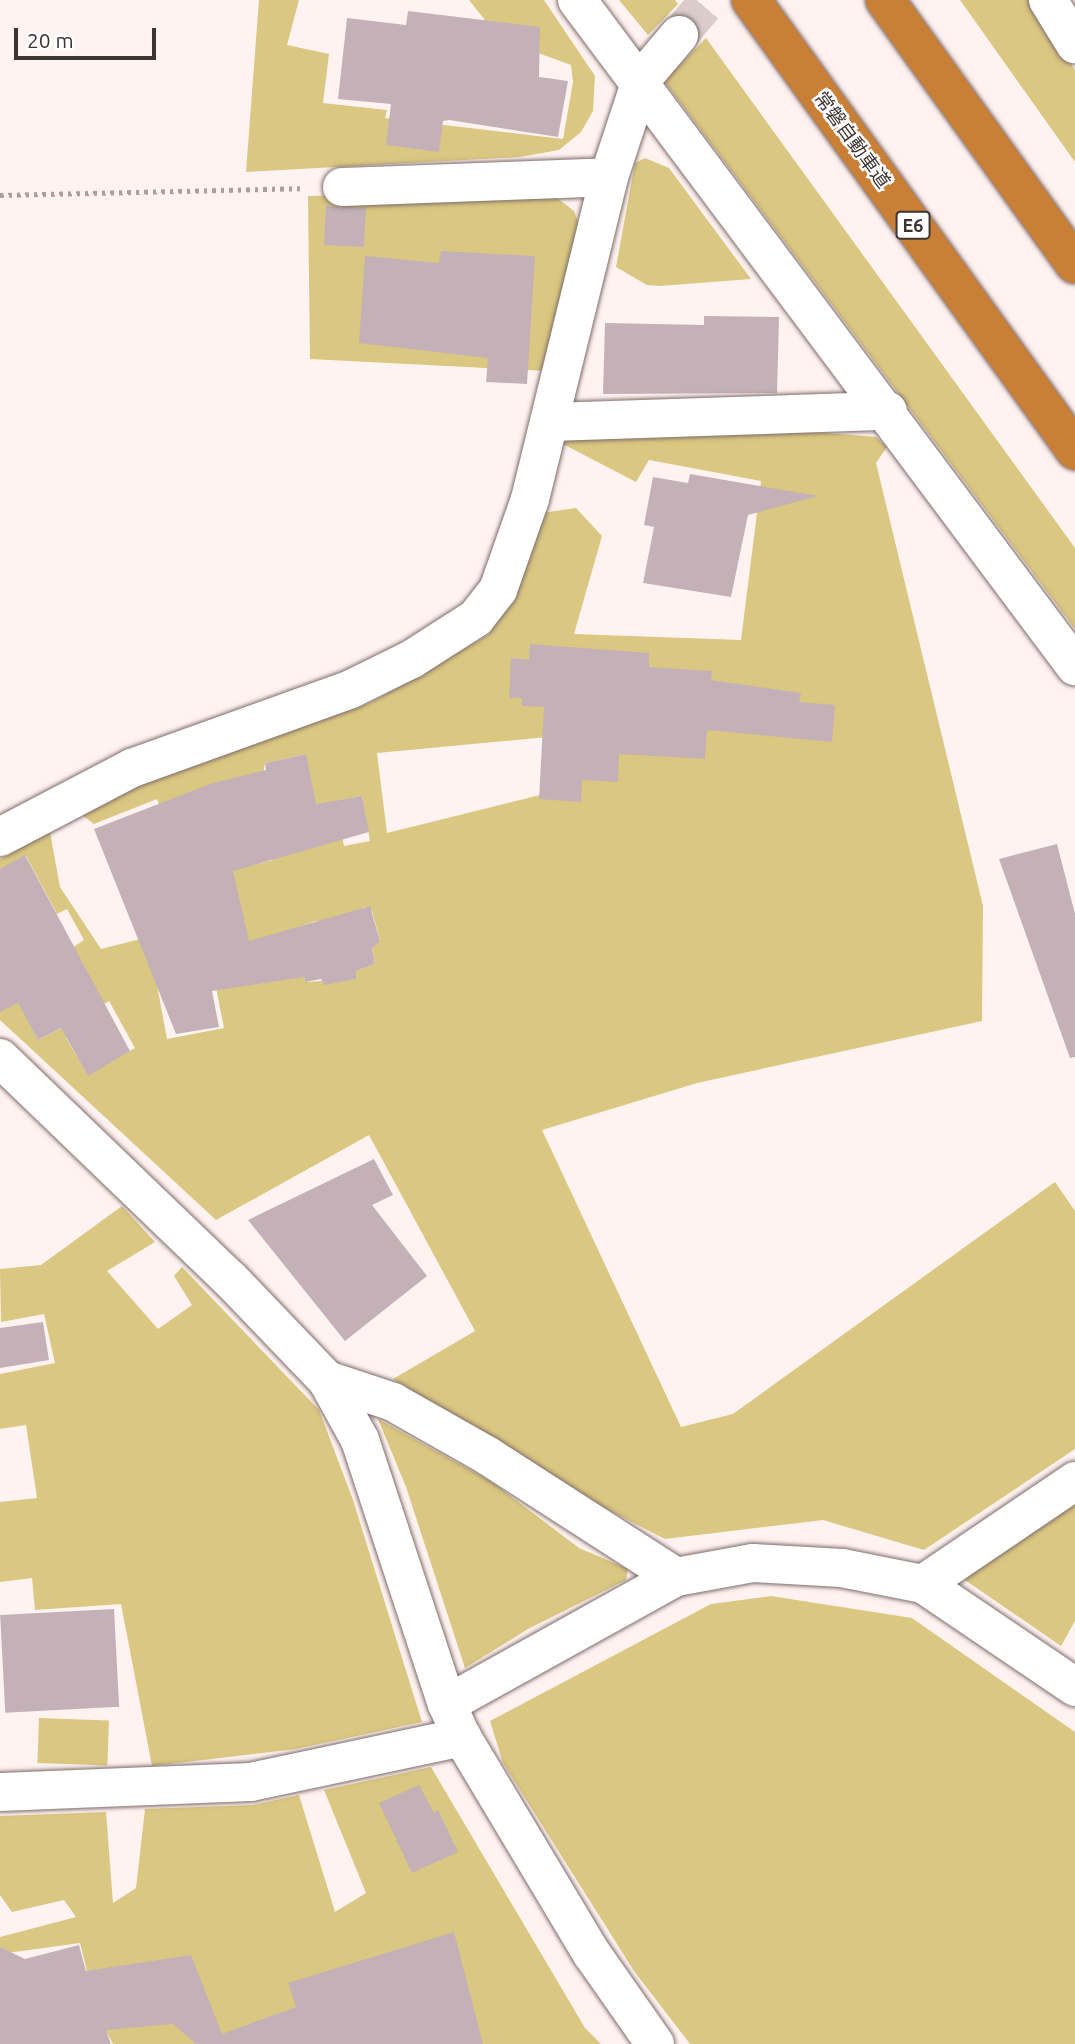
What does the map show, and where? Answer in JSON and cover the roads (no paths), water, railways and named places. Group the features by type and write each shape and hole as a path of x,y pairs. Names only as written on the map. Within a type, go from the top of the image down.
{"highway":[{"name":"常磐自動車道","path":"751,0 1075,450"},
{"path":"885,0 1075,264"}],"street":[{"path":"577,0 641,80 1075,666"},
{"path":"1048,0 1075,44"},
{"path":"0,837 132,768 351,689 412,659 476,618 498,590 551,422 609,177 641,80 679,35"},
{"path":"342,187 609,177"},
{"path":"551,422 888,411"},
{"path":"0,1058 230,1279 327,1380 360,1440 455,1720 592,1954 655,2044"},
{"path":"327,1380 405,1409 488,1456 676,1577"},
{"path":"923,1584 1075,1481"},
{"path":"0,1793 251,1782 455,1720 676,1577 753,1563 842,1567 923,1584 1075,1687"}],"tunnel":[{"path":"679,35 709,0"}]}
